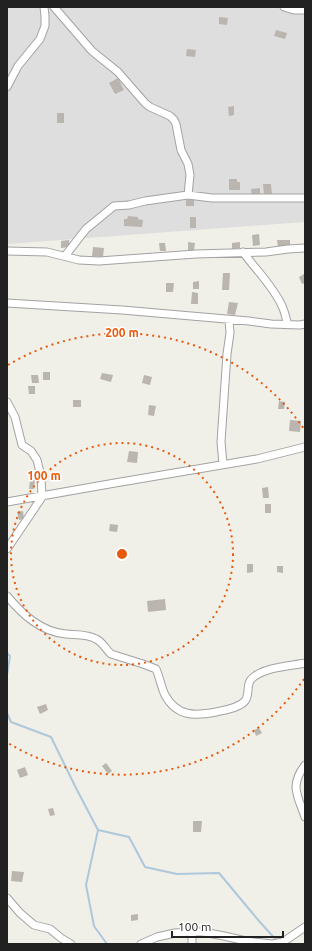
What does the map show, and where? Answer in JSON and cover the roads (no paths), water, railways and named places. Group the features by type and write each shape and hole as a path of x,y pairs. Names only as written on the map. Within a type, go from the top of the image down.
{"street":[{"path":"7,87 18,66 40,39 45,26 44,7"},
{"path":"54,7 92,51 118,72 145,103 150,107 170,116 174,120 181,150 188,164 190,175 188,195"},
{"path":"284,7 305,10"},
{"path":"65,256 86,229 114,206 188,195 212,198 305,198"},
{"path":"7,251 47,252 79,260 99,261 196,254 266,252 305,248"},
{"path":"243,252 274,292 282,307 288,325"},
{"path":"7,303 122,310 271,324 305,324"},
{"path":"224,464 221,442 227,354 230,333 229,320"},
{"path":"7,402 14,417 22,445 31,451 37,460 41,476 42,496 7,549"},
{"path":"7,502 257,459 305,447"},
{"path":"7,596 26,617 35,623 52,631 63,634 91,636 99,640 108,652 156,670 166,696 170,702 178,710 188,714 198,715 211,713 237,706 246,699 249,681 254,677 264,671 305,663"},
{"path":"305,765 297,779 296,786 296,793 305,818"},
{"path":"7,898 20,913 34,925 50,929 59,941 71,944"},
{"path":"141,944 157,937 175,933 203,932 246,941 273,944 283,942 305,927"},
{"path":"192,932 192,944"}],"waterway":[{"path":"7,653 10,656 7,675"},
{"path":"7,713 11,722 51,737 98,830 86,885 94,926 107,944"},
{"path":"98,830 129,837 145,867 177,874 219,873 278,942"}]}
